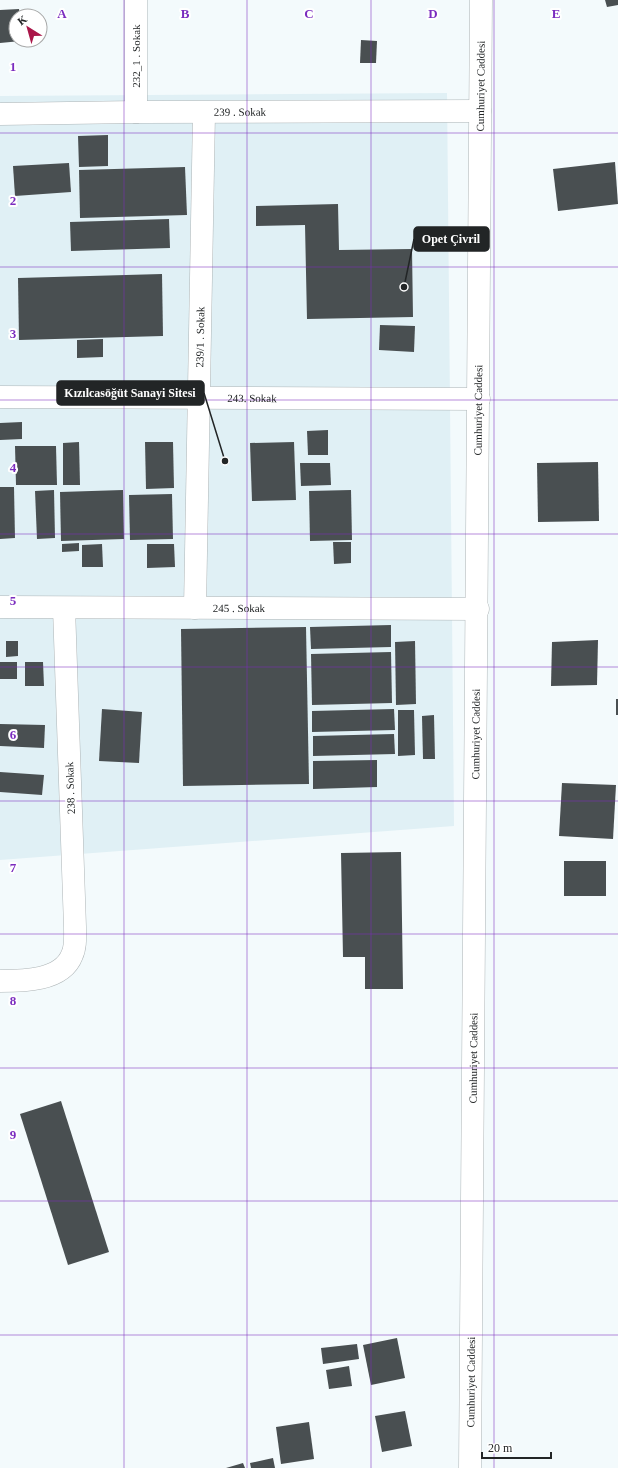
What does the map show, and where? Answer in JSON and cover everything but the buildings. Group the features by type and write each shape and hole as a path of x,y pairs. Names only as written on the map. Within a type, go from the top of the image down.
{"street":[{"name":"232_1 . Sokak","path":"136,0 136,112"},
{"name":"Cumhuriyet Caddesi","path":"470,1468 478,609 481,0"},
{"name":"239 . Sokak","path":"0,114 480,111"},
{"name":"239/1 . Sokak","path":"195,608 204,113"},
{"name":"243. Sokak","path":"0,397 479,399"},
{"name":"245 . Sokak","path":"0,607 478,609"},
{"name":"238 . Sokak","path":"0,982 19,981 54,974 66,966 73,955 75,927 64,608"}],"shaded area":[{"path":"447,93 454,826 0,860 0,96"}],"place":[{"name":"Opet Çivril","path":"404,287"},
{"name":"Kızılcasöğüt Sanayi Sitesi","path":"225,461"}]}
